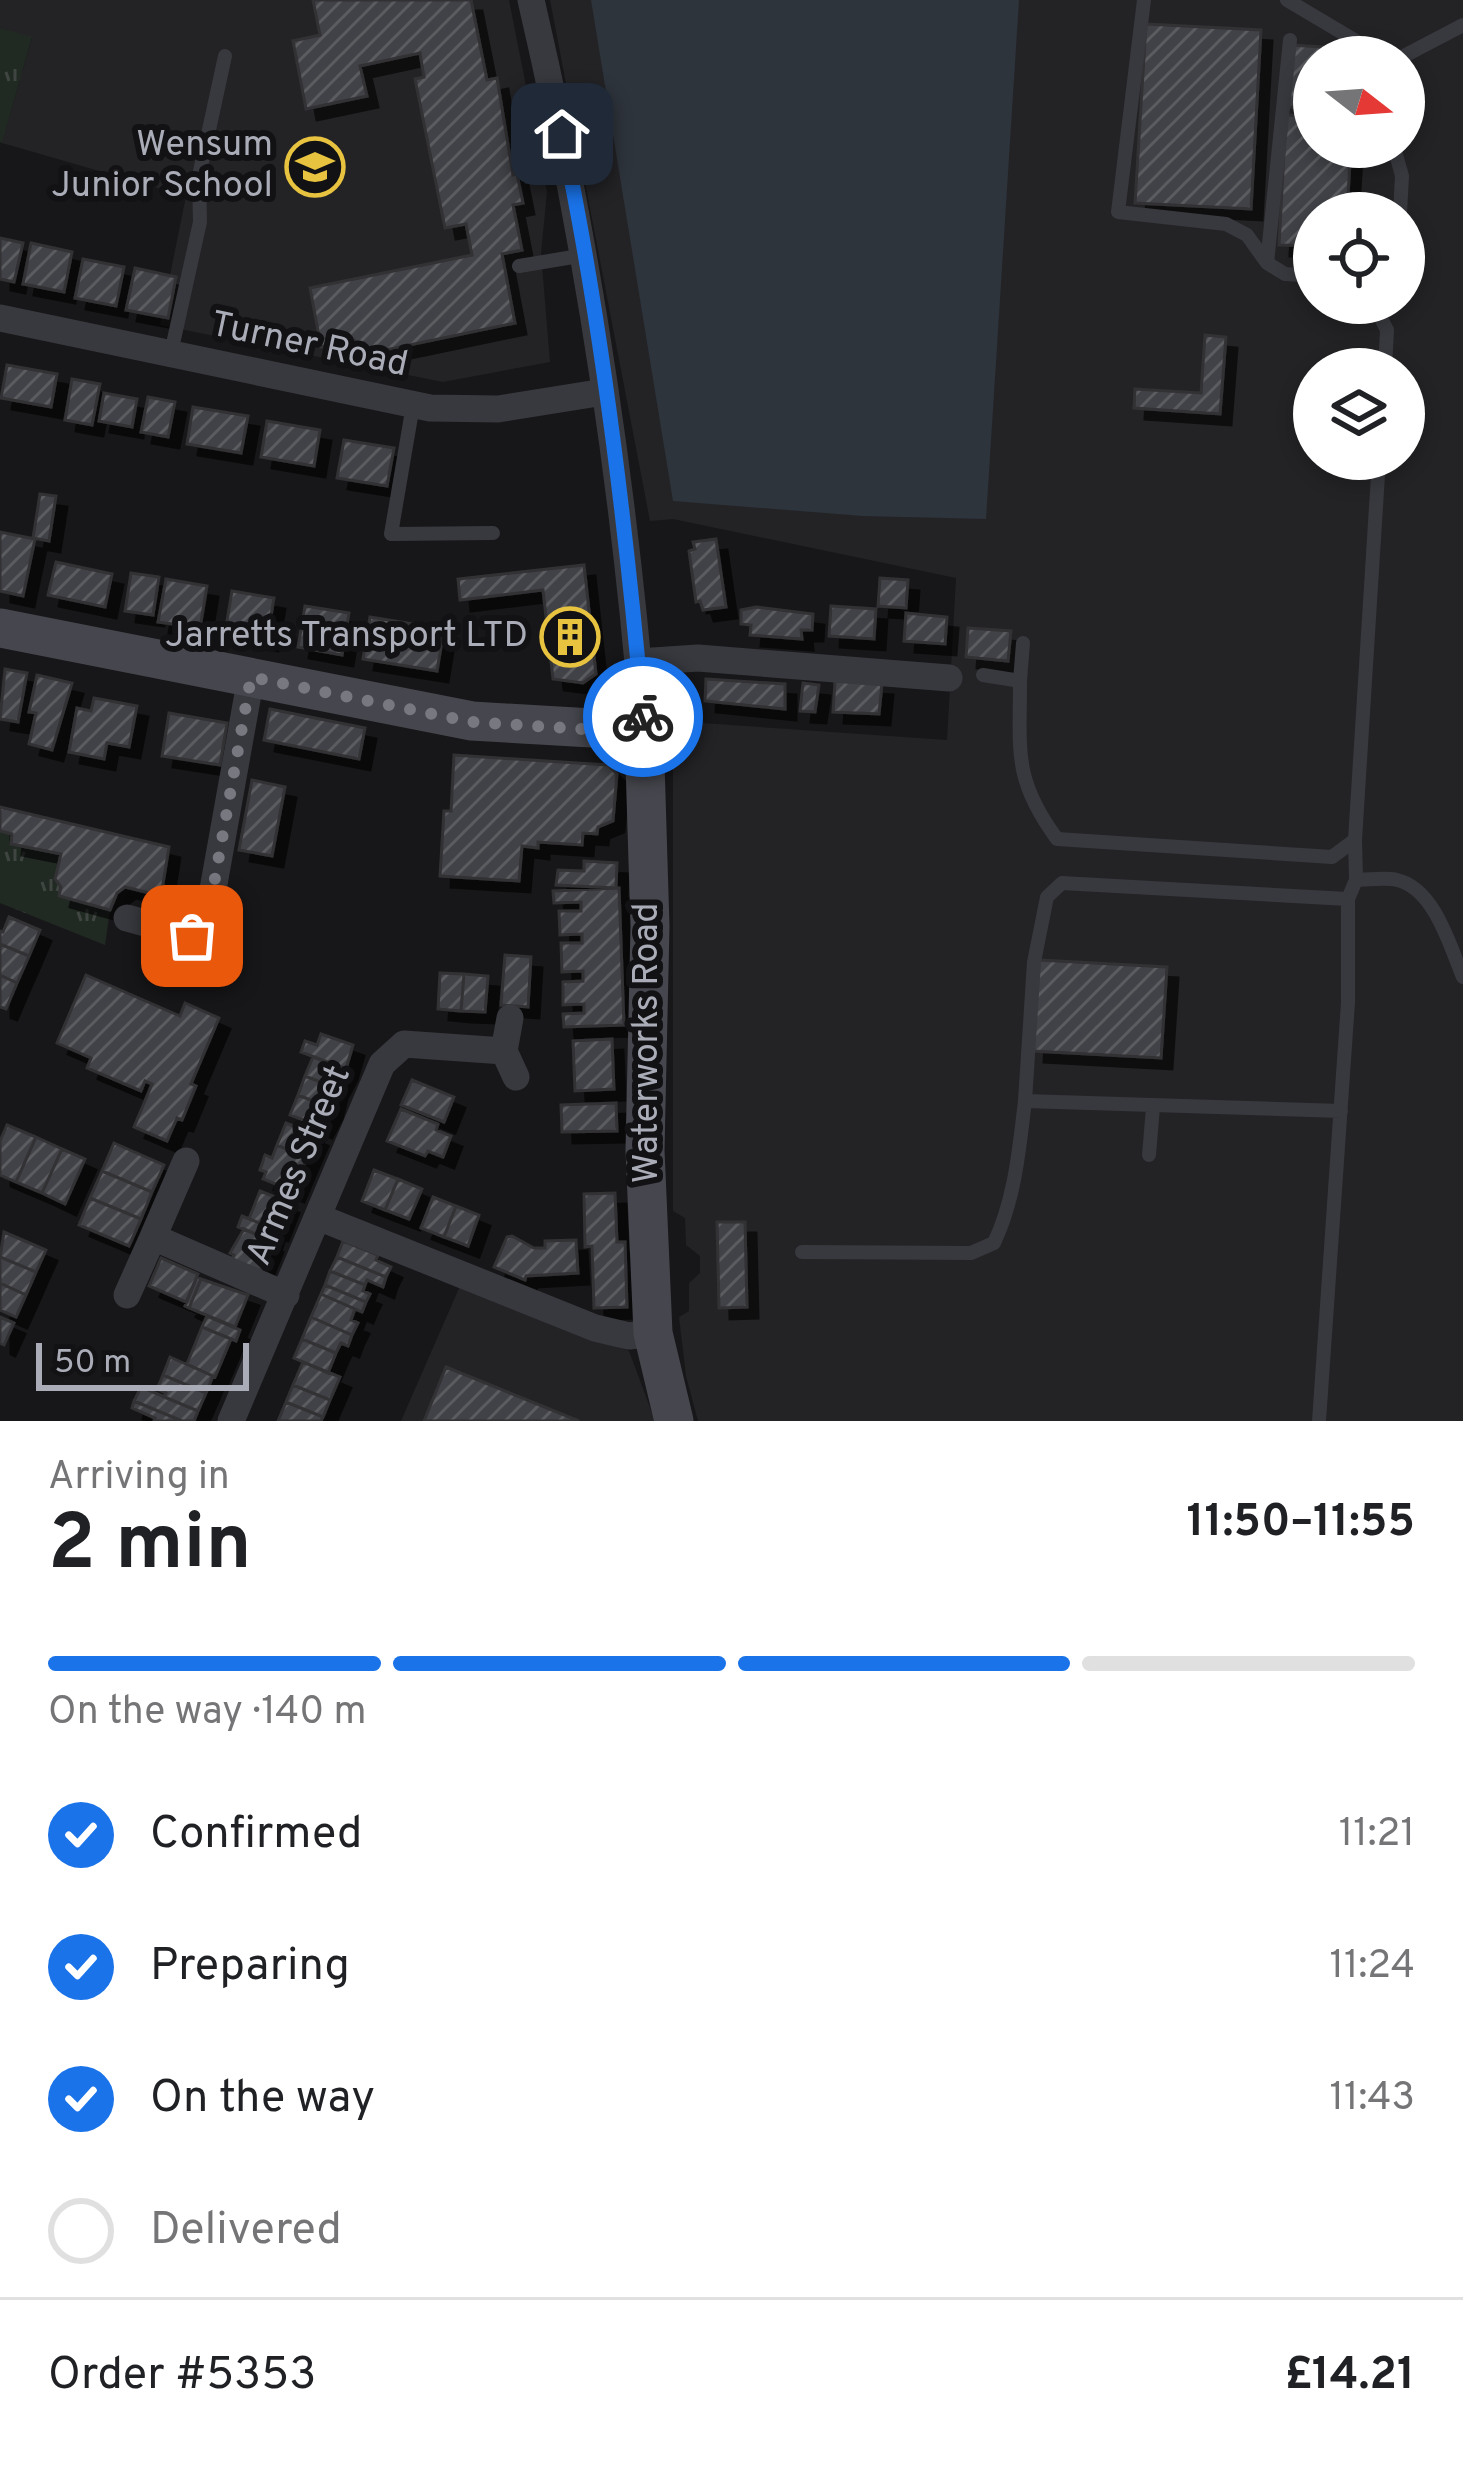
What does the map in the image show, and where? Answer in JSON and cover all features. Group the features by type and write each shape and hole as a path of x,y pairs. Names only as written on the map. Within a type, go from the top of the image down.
{"street":[{"name":"Waterworks Road","path":"531,0 585,255 638,662 650,926 645,1150 653,1333 674,1421"},
{"name":"Turner Road","path":"0,318 413,405 463,411 498,409 604,392"},
{"path":"0,628 472,722 644,731"},
{"path":"638,662 698,658 950,678"},
{"path":"127,918 192,936 207,923 251,677"},
{"name":"Armes Street","path":"231,1421 382,1064 404,1044 510,1064 510,1018"},
{"path":"127,1295 186,1161"},
{"path":"318,1217 596,1328 629,1336 653,1333"},
{"name":"Armes Street","path":"153,1237 286,1295"}],"lane":[{"path":"1144,0 1118,212 1226,224 1247,235 1267,263 1293,274"},
{"path":"1287,0 1348,36"},
{"path":"1425,45 1463,25"},
{"path":"1267,263 1290,40"},
{"path":"171,353 200,222 199,176 225,56"},
{"path":"519,266 585,255"},
{"path":"413,405 392,534 493,532"},
{"path":"1319,1421 1378,480"},
{"path":"1023,644 1020,768 1031,803 1057,838 1332,857 1355,840"},
{"path":"983,675 1021,681"},
{"path":"1356,880 1395,879 1410,885 1427,902 1463,977"},
{"path":"802,1252 971,1253 994,1243 1005,1219 1025,1101 1034,962 1047,898 1062,883 1348,899"},
{"path":"1025,1101 1340,1111"},
{"path":"1149,1155 1153,1107"}],"shaded area":[{"name":"Wensum Junior School","path":"0,0 509,0 547,192 541,253 550,362 443,382 160,325 186,196 2,143 32,38 0,28"},
{"path":"550,0 1463,0 1463,1421 698,1421 686,1376 679,1317 689,1311 689,1283 700,1273 700,1256 686,1245 685,1218 673,1211 673,721 947,740 956,578 673,519 650,521"},
{"path":"591,0 1019,0 986,519 863,516 673,501"},
{"path":"460,1286 629,1351 655,1421 401,1421"}],"green space":[{"path":"0,28 32,37 2,143 0,142"},
{"path":"0,831 12,834 12,844 61,854 59,897 110,910 105,945 0,903"}],"building":[{"path":"313,0 471,0 487,80 497,78 513,175 517,174 523,203 513,205 522,250 502,254 515,323 357,356 354,340 321,347 310,288 472,255 466,224 445,228 415,79 424,77 420,53 360,66 367,96 306,109 293,41 320,35"},
{"path":"1146,24 1261,30 1251,209 1135,203"},
{"path":"1291,45 1293,107 1288,107"},
{"path":"1286,115 1293,115 1293,168 1350,168 1348,192 1293,192 1293,245 1279,245"},
{"path":"0,238 23,243 14,282 0,279"},
{"path":"31,243 72,252 64,292 23,284"},
{"path":"83,259 124,267 116,306 75,298"},
{"path":"135,268 176,277 168,318 126,310"},
{"path":"1205,335 1226,337 1220,414 1134,408 1135,389 1201,393"},
{"path":"7,365 57,374 51,407 1,398"},
{"path":"72,379 100,384 92,425 65,420"},
{"path":"104,393 137,399 132,427 99,421"},
{"path":"148,397 175,402 168,437 141,432"},
{"path":"193,407 248,416 241,453 187,444"},
{"path":"267,421 320,430 314,466 261,457"},
{"path":"344,440 394,448 387,486 337,478"},
{"path":"40,494 56,496 49,541 33,538"},
{"path":"0,532 35,539 23,596 0,591"},
{"path":"716,539 726,607 703,610 700,601 696,602 689,551 695,549 693,542"},
{"path":"56,562 112,574 105,607 48,595"},
{"name":"Jarretts Transport LTD","path":"584,565 596,674 583,683 553,679 543,590 460,600 458,579"},
{"path":"131,573 159,577 153,615 125,611"},
{"path":"880,578 908,580 906,608 878,606"},
{"path":"166,579 207,586 200,628 158,622"},
{"path":"232,591 274,598 267,640 225,633"},
{"path":"305,606 349,613 342,655 298,647"},
{"path":"831,606 876,609 874,639 829,636"},
{"path":"756,607 813,614 812,630 801,630 802,639 750,635 751,625 741,624 741,610"},
{"path":"906,613 947,617 945,644 904,641"},
{"path":"370,617 444,629 437,671 363,659"},
{"path":"968,628 1011,631 1008,661 966,657"},
{"path":"5,669 27,673 18,722 0,719"},
{"path":"37,675 72,683 52,750 29,744 36,713 29,712"},
{"path":"706,679 785,684 785,709 705,701"},
{"path":"835,681 882,684 879,714 833,712"},
{"path":"803,683 819,685 815,712 800,711"},
{"path":"94,698 137,706 129,747 107,743 104,759 69,752 77,708 91,711"},
{"path":"270,709 365,728 359,759 264,740"},
{"path":"169,713 227,723 220,765 162,756"},
{"path":"454,755 608,765 617,774 613,821 598,827 597,834 583,833 582,845 538,842 538,848 522,846 519,881 440,876"},
{"path":"252,780 285,787 272,856 239,850"},
{"path":"0,807 169,847 161,896 125,887 110,910 59,896 61,887 55,879 61,854 11,844 12,834 0,831"},
{"path":"584,861 617,863 616,888 556,885 558,870 584,871"},
{"path":"619,888 624,1025 564,1027 563,1014 584,1013 584,1004 563,1005 563,982 583,981 583,971 562,972 561,943 582,943 582,934 560,935 559,911 581,911 581,902 554,903 553,891"},
{"path":"9,917 40,930 29,956 0,944 0,931"},
{"path":"0,944 29,956 17,983 0,975"},
{"path":"505,955 531,957 528,1007 501,1005"},
{"path":"1039,960 1167,967 1161,1058 1033,1051"},
{"path":"440,973 464,974 461,1011 438,1009"},
{"path":"464,974 488,976 485,1012 461,1011"},
{"path":"0,975 17,983 6,1009 0,1007"},
{"path":"86,975 180,1016 185,1003 219,1018 191,1084 196,1086 182,1120 177,1118 167,1141 134,1127 152,1084 145,1081 141,1091 87,1068 91,1058 57,1043"},
{"path":"321,1034 353,1045 346,1069 301,1052 305,1041 317,1045"},
{"path":"612,1039 614,1089 575,1091 573,1041"},
{"path":"313,1057 346,1069 336,1088 305,1076"},
{"path":"305,1076 336,1088 331,1108 298,1095"},
{"path":"412,1080 454,1097 444,1122 401,1105"},
{"path":"298,1095 331,1108 321,1127 290,1115"},
{"path":"616,1103 617,1131 562,1132 561,1105"},
{"path":"401,1109 438,1124 436,1130 451,1136 443,1157 428,1151 425,1156 387,1141"},
{"path":"286,1123 317,1135 307,1158 277,1145"},
{"path":"7,1125 36,1137 16,1182 0,1175 0,1141"},
{"path":"36,1137 62,1149 42,1193 16,1182"},
{"path":"114,1143 164,1165 152,1192 102,1171"},
{"path":"277,1145 307,1158 293,1191 263,1179 266,1172 260,1170 265,1155 272,1158"},
{"path":"62,1149 85,1159 65,1204 42,1193"},
{"path":"374,1170 398,1179 385,1210 362,1201"},
{"path":"102,1171 152,1192 141,1219 90,1198"},
{"path":"398,1179 422,1189 409,1219 385,1210"},
{"path":"260,1191 288,1202 277,1230 249,1219"},
{"path":"615,1193 617,1242 625,1242 627,1307 594,1308 592,1246 585,1247 584,1194"},
{"path":"433,1197 456,1206 444,1237 421,1228"},
{"path":"90,1198 141,1219 129,1246 79,1225"},
{"path":"456,1206 479,1215 468,1246 444,1237"},
{"path":"242,1216 274,1229 270,1240 238,1227"},
{"path":"717,1222 745,1222 747,1307 719,1308"},
{"path":"244,1229 272,1241 260,1271 232,1260 230,1253"},
{"path":"4,1232 46,1250 36,1272 0,1257"},
{"path":"507,1237 534,1248 545,1248 545,1241 576,1240 578,1273 526,1276 525,1280 494,1267"},
{"path":"343,1241 378,1255 376,1260 391,1267 386,1277 337,1257"},
{"path":"0,1257 36,1272 26,1295 0,1283"},
{"path":"337,1257 386,1277 383,1287 330,1271"},
{"path":"161,1258 198,1274 186,1302 149,1286"},
{"path":"330,1271 365,1285 363,1291 370,1294 366,1302 325,1285"},
{"path":"197,1277 201,1279 189,1308 185,1306"},
{"path":"201,1279 248,1295 235,1327 189,1308"},
{"path":"0,1283 26,1295 16,1317 0,1310"},
{"path":"325,1285 366,1302 362,1312 321,1294"},
{"path":"321,1294 355,1309 351,1320 358,1323 352,1335 311,1317"},
{"path":"207,1316 240,1330 236,1341 202,1327"},
{"path":"0,1317 14,1323 4,1345 0,1343"},
{"path":"311,1317 352,1335 348,1346 341,1343 336,1353 302,1339"},
{"path":"202,1327 231,1339 215,1377 187,1364"},
{"path":"302,1339 336,1353 328,1373 294,1358"},
{"path":"170,1357 213,1376 206,1393 163,1375"},
{"path":"303,1362 340,1377 330,1400 293,1385"},
{"path":"446,1367 579,1421 424,1421"},
{"path":"163,1375 206,1393 198,1411 164,1397 166,1393 157,1389"},
{"path":"293,1385 330,1400 323,1417 286,1402"},
{"path":"141,1387 198,1411 194,1421 182,1421 134,1401"},
{"path":"134,1401 182,1421 154,1421 132,1408"},
{"path":"286,1402 323,1417 321,1421 278,1421"}],"way so far":[{"path":"192,936 207,923 251,677 472,722 628,732 644,731 643,717"}],"place":[{"name":"Wensum Junior School","path":"315,167"},
{"name":"Jarretts Transport LTD","path":"570,637"}],"route":[{"path":"562,134 585,255 643,717"}]}
